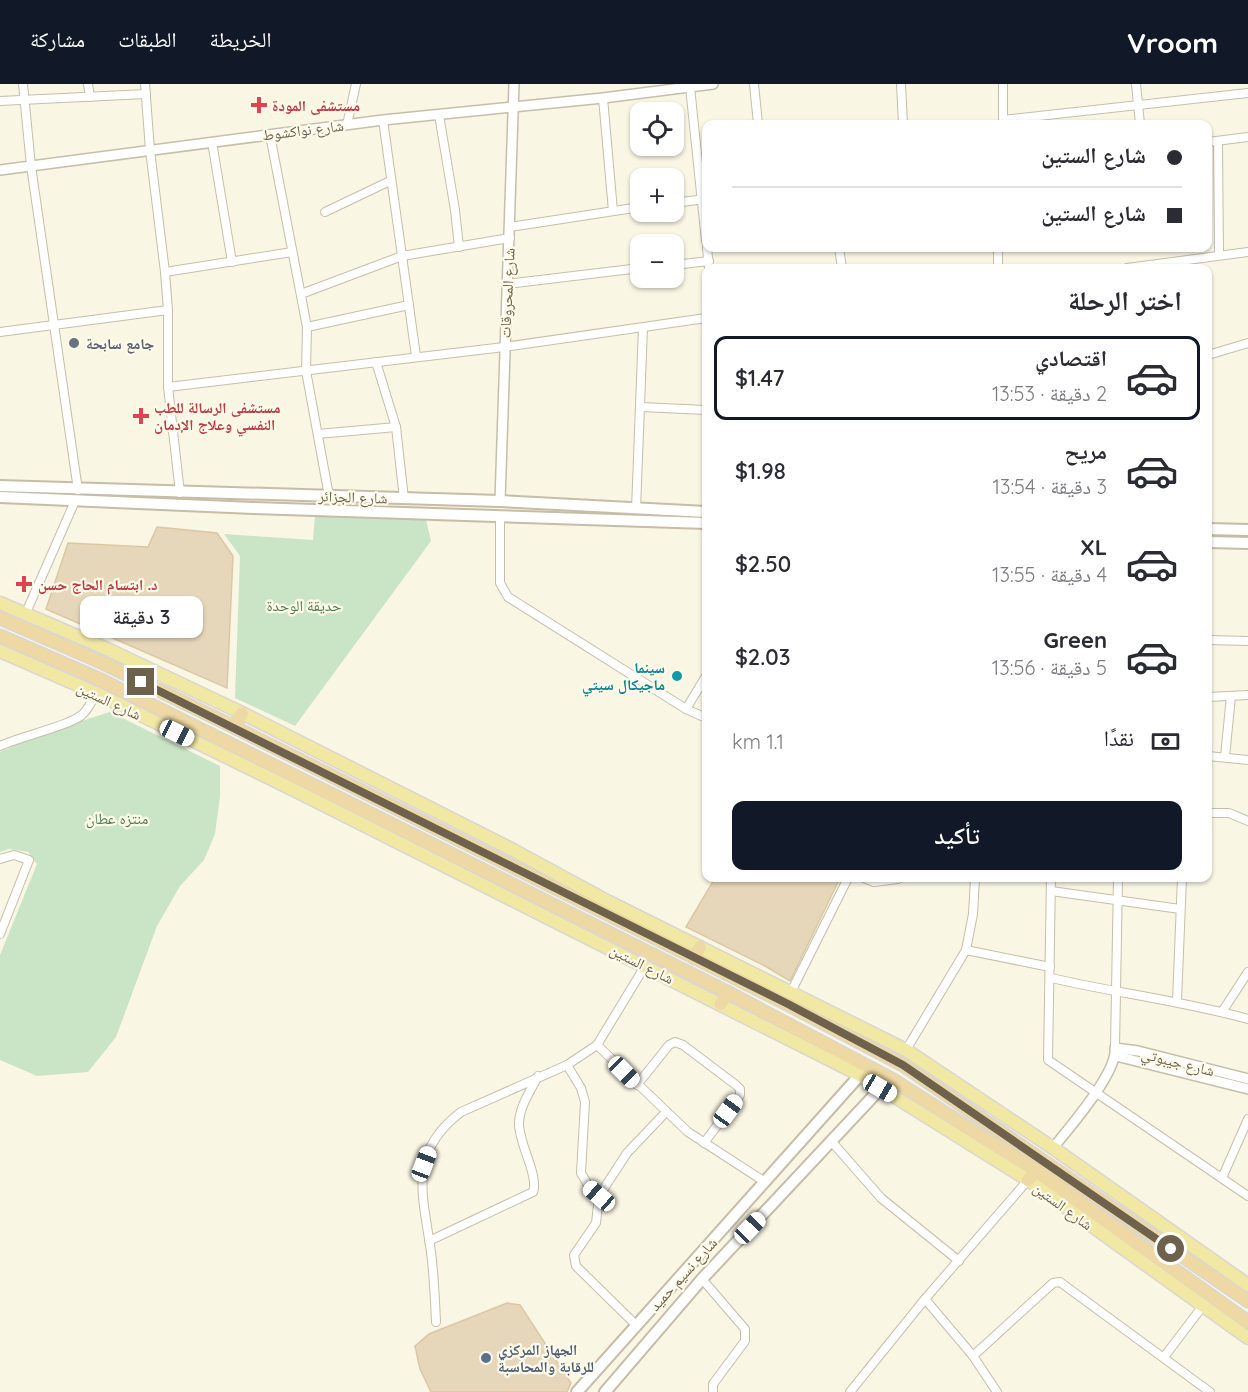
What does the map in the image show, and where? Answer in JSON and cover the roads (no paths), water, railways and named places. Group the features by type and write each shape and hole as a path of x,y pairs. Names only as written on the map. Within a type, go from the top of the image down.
{"highway":[{"name":"شارع الستين","path":"0,618 104,663 393,808 697,952 903,1065 1248,1301"},
{"name":"شارع الستين","path":"0,636 101,680 301,787 385,821 724,998 895,1081 1248,1322"},
{"path":"234,727 242,713"},
{"path":"385,821 393,808"}],"main road":[{"name":"شارع الجزائر","path":"0,486 76,495 253,508 702,523"},
{"name":"شارع الجزائر","path":"0,496 180,493 329,496 500,501 702,512"},
{"path":"253,508 254,495"},
{"path":"500,501 500,516"},
{"path":"1212,529 1248,530"},
{"path":"1212,542 1248,543"},
{"name":"شارع الستين","path":"0,603 107,649 242,713 697,952 791,992 906,1050 1053,1148 1248,1285"},
{"name":"شارع الستين","path":"0,651 301,787 645,966 724,998 1032,1175 1202,1307 1248,1338"},
{"name":"شارع نسيم حميد","path":"577,1392 860,1075"},
{"name":"شارع نسيم حميد","path":"605,1392 702,1279 880,1088"},
{"path":"690,1266 702,1279"}],"street":[{"path":"23,84 31,166 55,326 76,495 25,615"},
{"path":"88,84 90,97"},
{"path":"145,84 150,150 165,272 168,310 168,387 180,493"},
{"path":"347,124 356,84"},
{"name":"شارع المحروقات","path":"500,501 514,84"},
{"name":"شارع نواكشوط","path":"0,170 347,124 513,108 713,84"},
{"path":"754,84 758,120"},
{"path":"901,84 903,120"},
{"path":"1003,84 1003,120"},
{"path":"1136,84 1140,120"},
{"path":"690,87 702,183"},
{"path":"1018,120 1138,104 1248,93"},
{"path":"0,101 146,94"},
{"path":"603,98 613,211"},
{"path":"439,115 459,247"},
{"path":"383,120 416,356"},
{"path":"270,135 307,327 306,370 329,496"},
{"path":"1212,142 1248,137"},
{"path":"1218,141 1220,255"},
{"path":"212,142 232,262"},
{"path":"325,212 390,181"},
{"path":"684,202 702,199"},
{"path":"510,227 630,208"},
{"path":"301,294 402,256 510,238"},
{"path":"165,272 292,252"},
{"path":"1156,264 1248,252"},
{"path":"684,265 702,265"},
{"path":"507,284 630,269"},
{"path":"307,327 409,305"},
{"path":"0,332 168,310"},
{"path":"168,387 504,347 702,319"},
{"path":"636,509 643,328"},
{"path":"1212,354 1248,344"},
{"path":"376,362 396,427 404,499"},
{"path":"640,407 702,410"},
{"path":"318,434 396,427"},
{"path":"500,516 500,583 508,597 686,709 702,716"},
{"path":"1212,640 1248,641"},
{"path":"686,709 702,683"},
{"path":"0,746 19,737 74,721 84,713 96,693"},
{"path":"1212,697 1248,695"},
{"path":"1225,757 1230,696"},
{"path":"1212,756 1248,760"},
{"path":"1212,813 1229,813 1248,821"},
{"path":"0,859 14,855 29,860 0,934"},
{"path":"791,992 846,882"},
{"path":"906,1050 966,950 973,914 975,882"},
{"path":"1051,882 1048,1060 1248,1196"},
{"path":"1053,1148 1097,1092 1115,1052 1118,882"},
{"path":"1177,1001 1182,882"},
{"path":"1051,891 1180,909"},
{"path":"966,950 1050,967"},
{"path":"436,1322 429,1241 422,1207 421,1182 429,1152 447,1123 461,1112 567,1065 597,1046 645,966"},
{"path":"1222,1012 1248,972"},
{"path":"1051,978 1115,993 1177,1001 1248,1019"},
{"path":"637,1086 669,1046 675,1042 683,1045 736,1084 740,1089 740,1095 704,1143"},
{"path":"597,1046 637,1086 704,1143 765,1182"},
{"name":"شارع جيبوتي","path":"1115,1052 1138,1051 1248,1079"},
{"name":"شارع جيبوتي","path":"1115,1052 1248,1089"},
{"path":"567,1065 585,1102 581,1173 588,1185 599,1196"},
{"path":"429,1241 533,1192 534,1182 519,1125 521,1110 538,1076"},
{"path":"636,1325 576,1266 574,1255 596,1222 599,1196 627,1153 666,1112"},
{"path":"1222,1178 1248,1119"},
{"path":"832,1142 881,1198 959,1261"},
{"path":"850,1392 925,1299 1032,1175"},
{"path":"702,1279 745,1329 747,1336 713,1384 713,1392"},
{"path":"973,1356 1053,1283 1060,1282 1210,1392"},
{"path":"925,1299 973,1356 996,1392"},
{"path":"1164,1358 1202,1307"}],"place":[{"name":"مستشفى المودة","path":"259,105"},
{"name":"جامع سابحة","path":"74,343"},
{"name":"مستشفى الرسالة للطب النفسي وعلاج الإدمان","path":"141,416"},
{"name":"د. ابتسام الحاج حسن","path":"24,584"},
{"name":"سينما ماجيكال سيتي","path":"677,676"},
{"name":"الجهاز المركزي للرقابة والمحاسبة","path":"486,1358"}],"park label":[{"name":"حديقة الوحدة","path":"304,605"},
{"name":"منتزه عطان","path":"117,818"}]}
